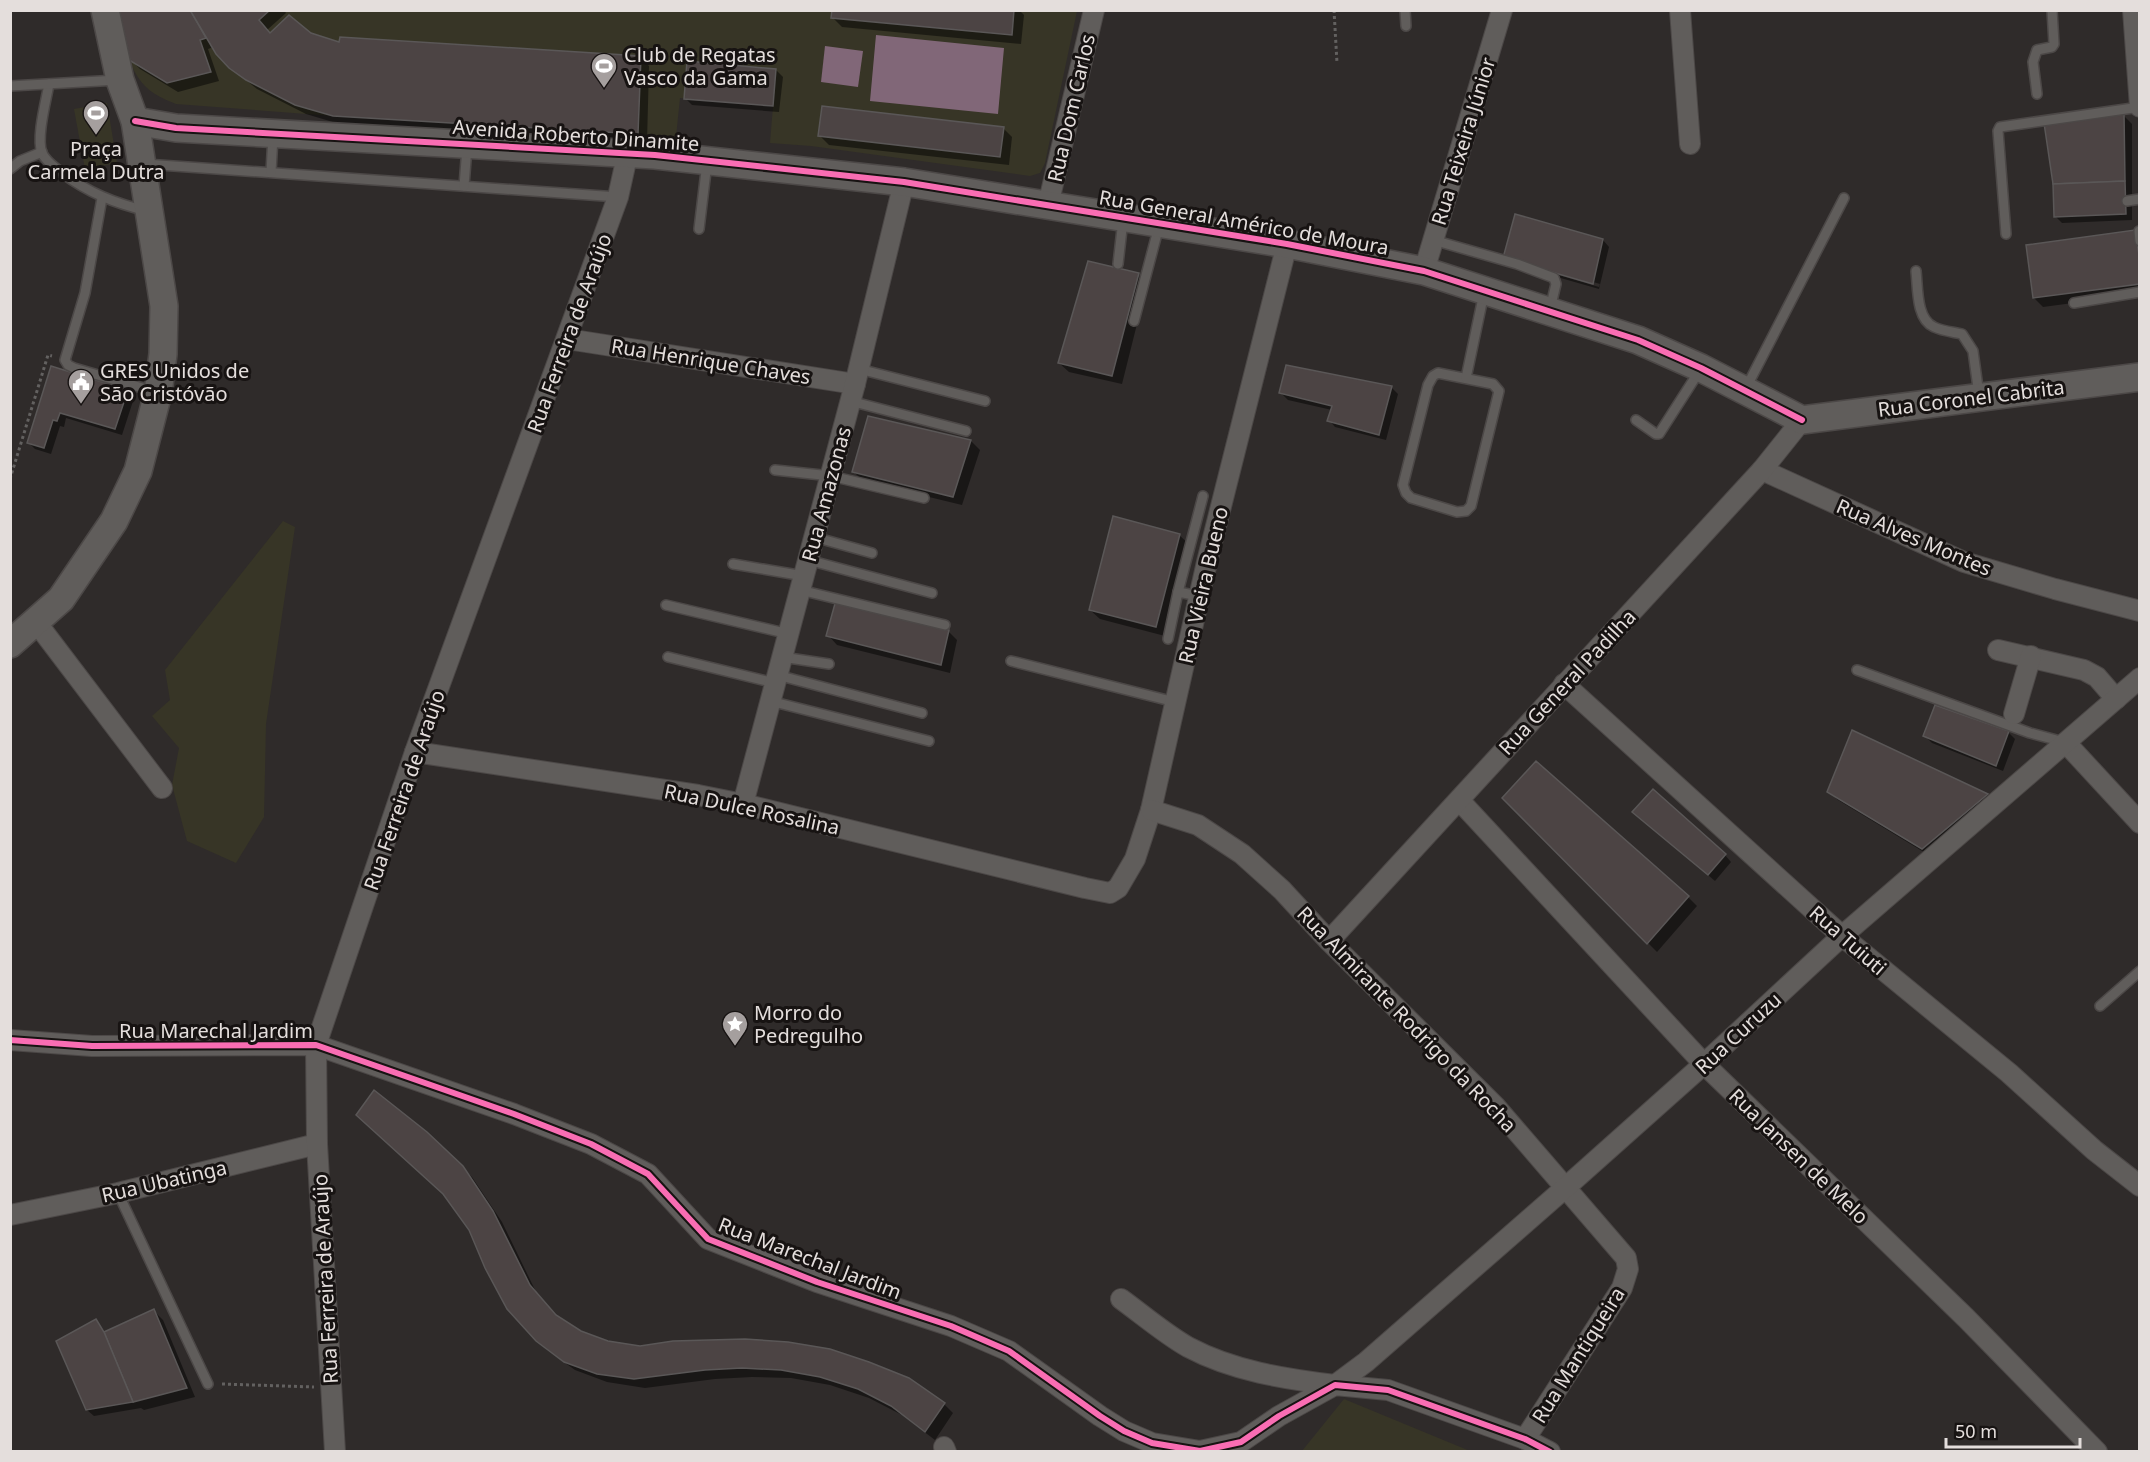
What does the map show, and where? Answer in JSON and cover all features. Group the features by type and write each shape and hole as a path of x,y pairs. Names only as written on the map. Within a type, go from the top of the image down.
{"street":[{"path":"10,644 61,599 114,521 138,471 158,393 163,354 164,306 135,121 120,80 105,10"},
{"name":"Rua Dom Carlos","path":"1048,205 1094,10"},
{"name":"Rua Teixeira Júnior","path":"1424,272 1502,10"},
{"path":"1680,10 1690,144"},
{"path":"2133,10 2139,107"},
{"name":"Avenida Roberto Dinamite","path":"135,121 176,128 628,152 904,182 1048,205"},
{"name":"Rua Ferreira de Araújo","path":"335,1452 317,1144 316,1045 416,752 618,197 628,152"},
{"name":"Rua Amazonas","path":"743,804 855,385 904,182"},
{"name":"Rua General Américo de Moura","path":"1048,205 1287,244 1424,272 1638,340 1701,368 1802,420"},
{"name":"Rua Vieira Bueno","path":"1085,888 1110,893 1118,888 1135,859 1151,810 1199,596 1287,244"},
{"name":"Rua Henrique Chaves","path":"567,339 855,385"},
{"name":"Rua Coronel Cabrita","path":"1802,420 2139,377"},
{"name":"Rua General Padilha","path":"1329,941 1762,470 1802,420"},
{"name":"Rua Alves Montes","path":"1762,470 1964,562 2139,611"},
{"path":"36,622 162,788"},
{"path":"1998,650 2084,670 2097,676 2116,699"},
{"path":"2014,714 2031,657"},
{"name":"Rua Curuzu","path":"1335,1385 1366,1362 1565,1188 1704,1064 1842,936 2139,678"},
{"name":"Rua Tuiuti","path":"1564,684 1842,936 2010,1073 2094,1150 2139,1186"},
{"path":"2066,743 2139,823"},
{"name":"Rua Dulce Rosalina","path":"416,752 743,804 1085,888"},
{"name":"Rua Jansen de Melo","path":"1459,800 1704,1064 1974,1325 2097,1452"},
{"name":"Rua Almirante Rodrigo da Rocha","path":"1151,810 1198,825 1242,854 1282,890 1329,941 1495,1106 1626,1258 1628,1269"},
{"name":"Rua Marechal Jardim","path":"10,1040 92,1046 316,1045 514,1114 591,1144 648,1174 708,1239 817,1282 951,1326 1009,1351 1100,1416 1124,1431 1152,1443 1200,1451 1241,1442 1279,1416 1335,1385"},
{"name":"Rua Ubatinga","path":"10,1215 118,1193 317,1144"},
{"name":"Rua Mantiqueira","path":"1525,1439 1622,1288 1628,1269"},
{"path":"1121,1299 1186,1346 1213,1359 1288,1380 1388,1390 1525,1439 1550,1452"}],"lane":[{"path":"1405,10 1406,26"},
{"path":"2037,94 2033,62 2037,50 2050,48 2054,44 2052,10"},
{"path":"10,86 120,80"},
{"path":"49,84 42,126 42,152 49,163 75,183 102,198 148,211"},
{"path":"2006,234 1998,131 2000,127 2139,107"},
{"path":"271,172 273,133"},
{"path":"464,186 467,144"},
{"path":"10,169 20,160 42,152"},
{"path":"699,229 707,161"},
{"path":"142,164 618,197"},
{"path":"102,198 85,293 65,360 74,368 158,393"},
{"path":"1745,391 1844,198"},
{"path":"2127,201 2139,199"},
{"path":"1118,264 1123,217"},
{"path":"1134,321 1160,223"},
{"path":"2139,231 2139,241"},
{"path":"1433,240 1517,264 1554,278 1556,284 1549,311"},
{"path":"1916,271 1923,317 1928,324 1936,328 1962,334 1973,351 1979,398"},
{"path":"1467,378 1485,291"},
{"path":"2074,303 2139,292"},
{"path":"1636,420 1659,434 1701,368"},
{"path":"1445,373 1467,378 1493,384 1499,392 1471,506 1466,512 1457,512 1411,498 1406,493 1404,485 1432,376 1445,373"},
{"path":"855,385 985,401"},
{"path":"855,385 966,431"},
{"path":"775,470 831,476 924,498"},
{"path":"1168,639 1203,495"},
{"path":"814,537 872,553"},
{"path":"733,564 932,593"},
{"path":"804,575 945,625"},
{"path":"1178,592 1199,596"},
{"path":"666,605 789,633"},
{"path":"668,657 922,713"},
{"path":"1011,662 1175,702"},
{"path":"776,679 829,664"},
{"path":"1857,669 2030,733 2066,743"},
{"path":"776,679 929,741"},
{"path":"2100,1006 2139,970"},
{"path":"118,1193 208,1384"}],"path":[{"path":"1334,10 1337,63"},
{"path":"10,479 48,355 65,360"},
{"path":"208,1384 331,1388"}],"shaded area":[{"name":"Club de Regatas Vasco da Gama","path":"117,11 1077,11 1045,163 1040,173 1030,176 811,146 770,143 773,106 680,98 676,137 176,104 155,94 138,78 128,57"},
{"path":"876,35 1004,48 998,114 870,101"},
{"path":"825,46 863,51 858,87 821,82"},
{"name":"Praça Carmela Dutra","path":"107,103 117,163 85,169 74,109"},
{"path":"283,521 295,527 266,724 264,817 236,863 187,841 172,785 179,748 152,716 170,700 165,670"},
{"path":"1344,1399 1470,1451 1302,1451"}],"building":[{"path":"117,10 190,10 206,38 200,40 211,72 167,83 129,60"},
{"path":"190,10 270,10 259,20 270,33 289,15 311,33 339,42 340,37 641,56 638,134 333,116 295,105 246,80 229,68 216,54"},
{"path":"832,10 1014,10 1012,35 831,18"},
{"path":"687,61 776,69 773,106 684,99"},
{"path":"822,106 1004,127 1000,157 818,136"},
{"path":"2124,113 2125,181 2053,184 2044,123"},
{"path":"2125,181 2126,214 2054,217 2053,184"},
{"path":"1515,214 1603,239 1593,284 1503,258"},
{"path":"2135,230 2140,261 2140,284 2033,298 2026,245"},
{"path":"1088,261 1139,273 1112,376 1058,363"},
{"path":"1286,365 1392,386 1379,435 1327,421 1332,406 1279,393"},
{"name":"GRES Unidos de São Cristóvão","path":"51,366 128,390 115,429 60,413 57,421 53,420 44,448 27,443"},
{"path":"868,416 971,440 953,497 852,472"},
{"path":"1113,516 1180,534 1156,627 1089,610"},
{"path":"836,600 949,630 941,665 826,636"},
{"path":"1935,705 2009,731 1996,766 1923,736"},
{"path":"1852,730 1988,794 1922,849 1827,792"},
{"path":"1536,761 1689,896 1647,944 1502,798"},
{"path":"1653,789 1726,854 1708,875 1632,812"},
{"path":"374,1090 427,1132 463,1166 493,1211 530,1285 556,1315 581,1331 608,1341 640,1346 673,1341 745,1339 788,1342 830,1349 909,1378 945,1403 925,1432 891,1406 858,1389 820,1377 781,1370 742,1368 634,1379 597,1374 564,1362 536,1341 507,1309 485,1268 469,1230 443,1194 356,1115"},
{"path":"154,1309 187,1388 133,1402 104,1332"},
{"path":"96,1319 104,1332 133,1402 86,1410 56,1341"}],"cycle path":[{"path":"135,121 176,128 655,155 904,182 1287,244 1424,271 1638,340 1701,368 1802,420"},
{"path":"10,1040 92,1046 316,1045 514,1114 591,1144 648,1174 708,1239 817,1282 951,1326 1009,1351 1100,1416 1124,1431 1152,1443 1200,1451 1241,1442 1279,1416 1335,1385 1388,1390 1525,1439 1550,1452"}],"place":[{"name":"Club de Regatas Vasco da Gama","path":"604,89"},
{"name":"Praça Carmela Dutra","path":"96,136"},
{"name":"GRES Unidos de São Cristóvão","path":"81,405"},
{"name":"Morro do Pedregulho","path":"735,1047"}]}
